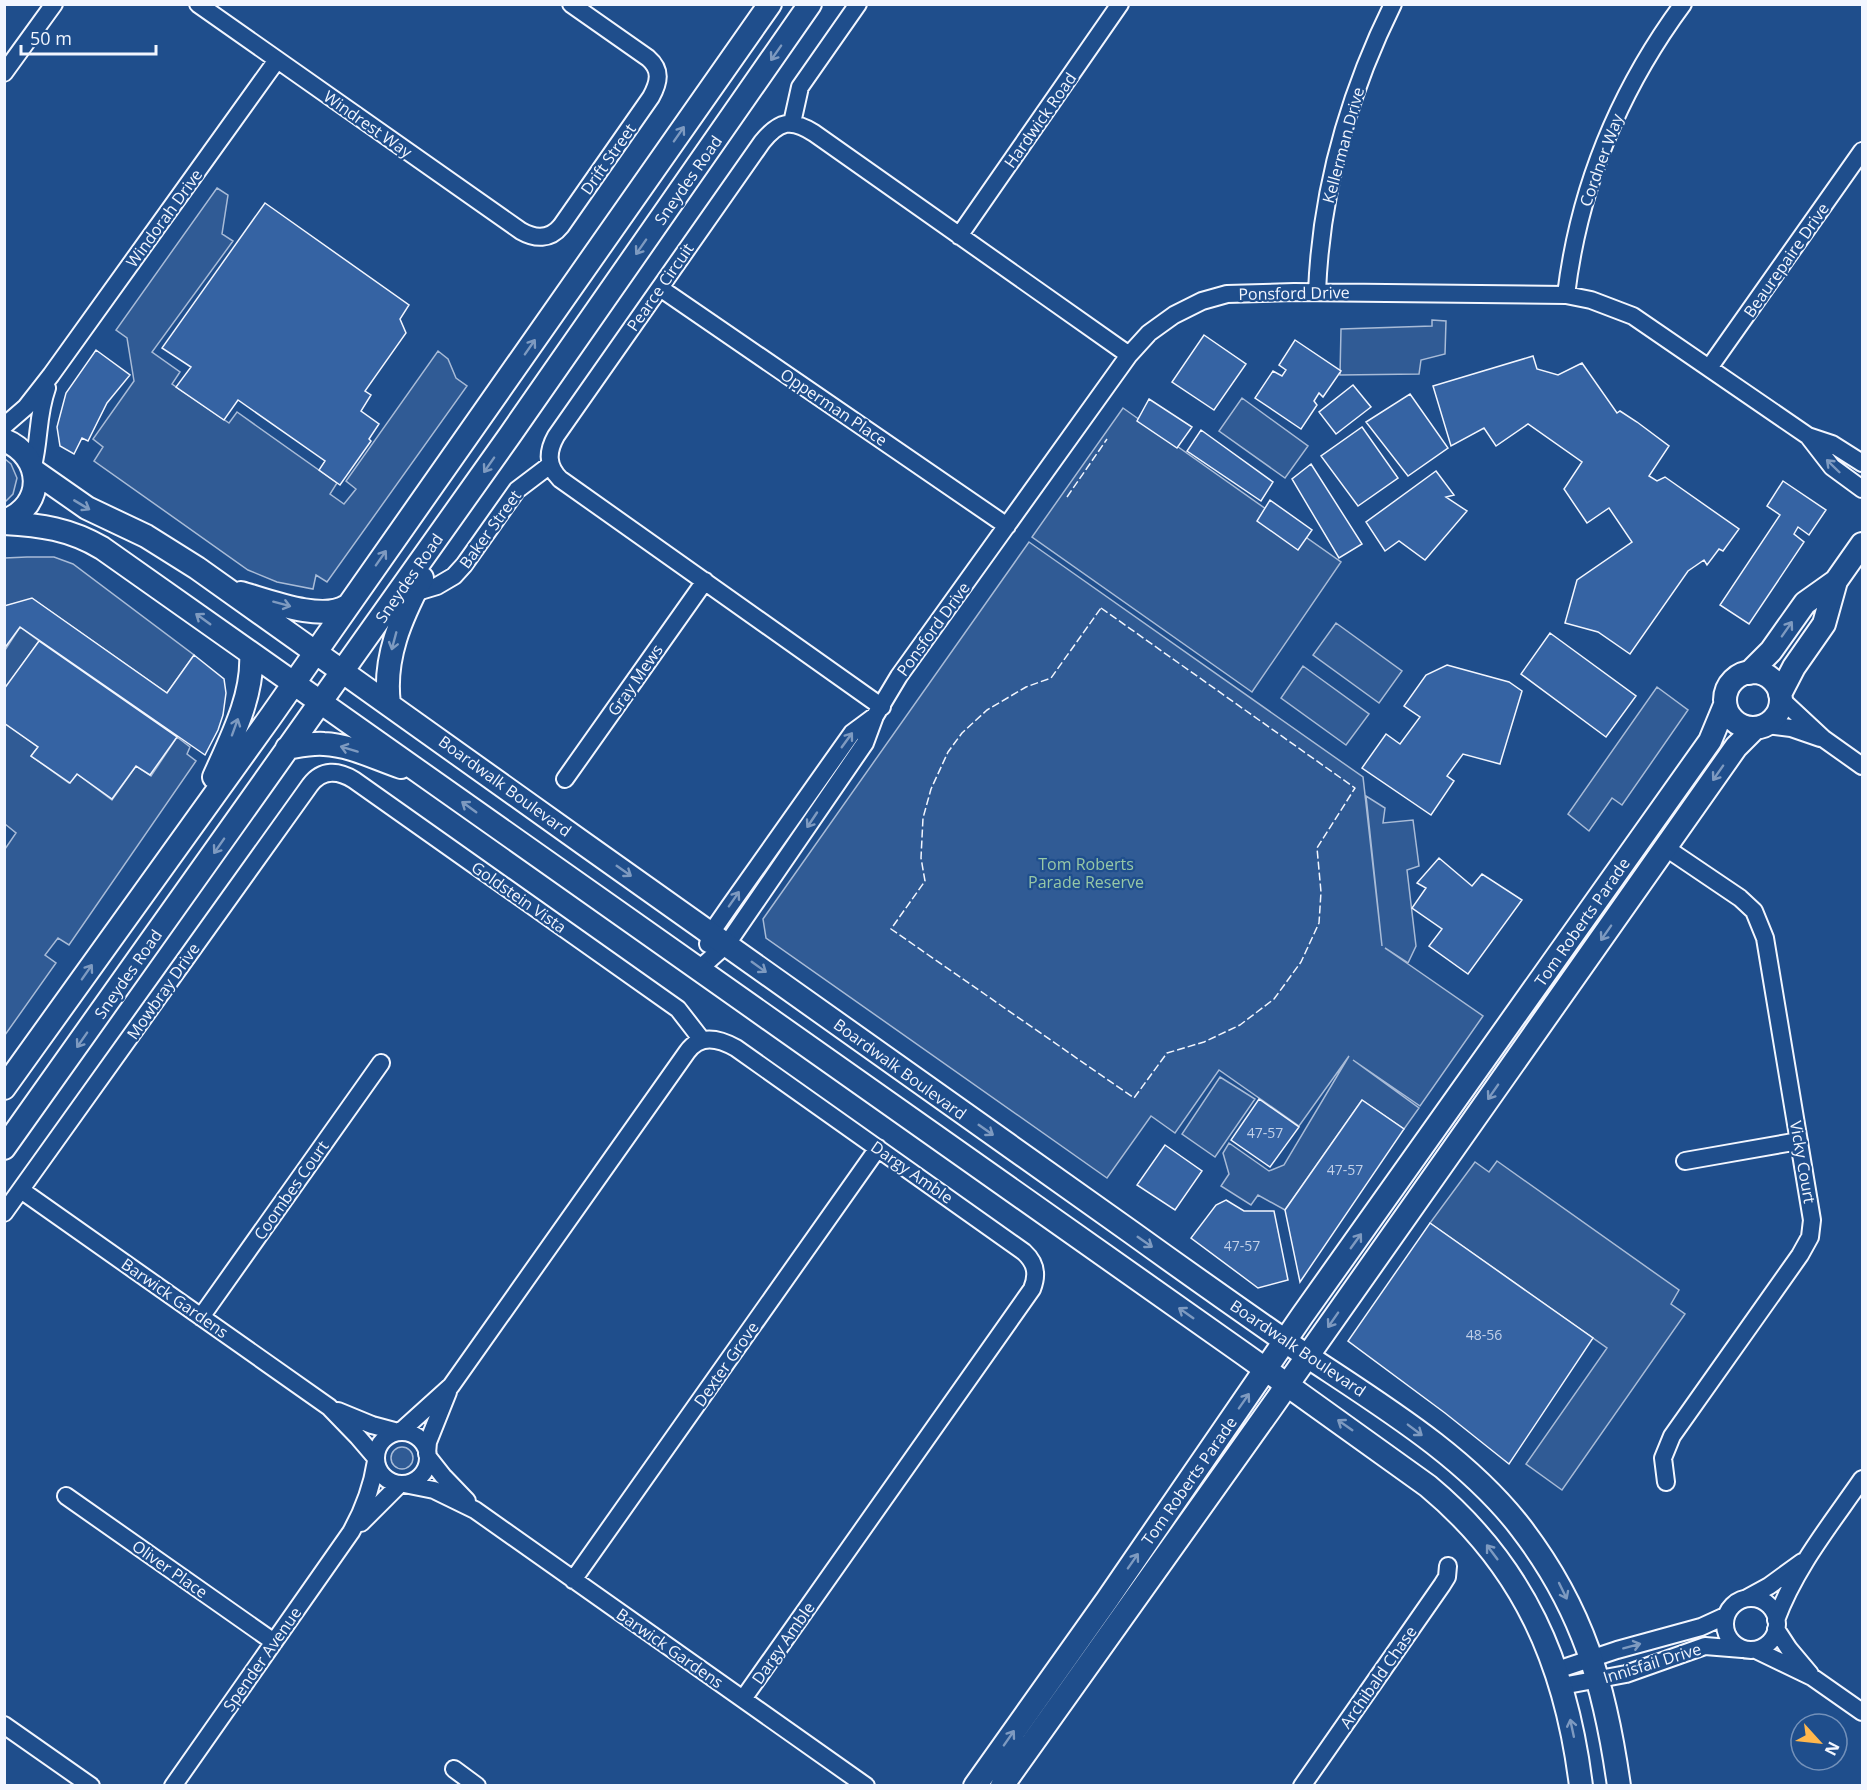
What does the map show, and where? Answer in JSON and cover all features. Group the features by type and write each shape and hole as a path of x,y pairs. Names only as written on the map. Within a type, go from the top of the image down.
{"main road":[{"name":"Sneydes Road","path":"4,1088 294,683 770,4"},
{"name":"Sneydes Road","path":"4,1148 12,1130 321,700 404,596 467,495 810,4"},
{"path":"503,386 519,384 538,376 585,326"},
{"name":"Boardwalk Boulevard","path":"4,440 15,444 26,453 34,469 87,508 159,543 343,670 892,1063 1413,1429 1454,1461 1491,1493 1520,1527 1559,1583 1592,1658 1599,1680 1611,1732 1618,1785"},
{"path":"4,522 24,510 31,498 35,485 34,469"},
{"name":"Boardwalk Boulevard","path":"4,522 41,525 71,532 88,540 321,700 1388,1456 1449,1503 1487,1545 1507,1572 1538,1625 1559,1678 1574,1739 1581,1785"},
{"path":"1749,673 1771,651 1805,603 1836,581 1863,544"},
{"path":"1780,696 1771,680 1765,675 1749,673 1740,675 1728,688 1725,705 1728,713 1739,725 1761,726 1778,713 1780,696 1794,667 1824,624 1836,581"},
{"path":"225,588 312,611 333,612 347,606"},
{"path":"389,704 387,674 404,596"},
{"path":"196,819 240,714 250,677 251,653"},
{"name":"Tom Roberts Parade","path":"1002,1785 1285,1341 1710,741 1725,705"},
{"name":"Tom Roberts Parade","path":"975,1785 1286,1385 1736,747 1761,726"},
{"path":"287,748 312,743 327,744 358,752 424,775"},
{"path":"1431,1135 1464,1134"},
{"path":"1402,1177 1423,1191"}],"street":[{"path":"4,73 54,4"},
{"name":"Windrest Way","path":"198,4 521,231 531,236 541,237"},
{"name":"Drift Street","path":"541,237 552,234 561,226 645,106 656,88 658,75 657,69 648,58 571,4"},
{"path":"858,4 800,87 792,123 814,133 1129,355"},
{"name":"Hardwick Road","path":"959,236 1120,4"},
{"name":"Cordner Way","path":"1566,295 1570,258 1587,192 1608,132 1634,81 1683,4"},
{"name":"Kellerman Drive","path":"1317,292 1324,217 1343,130 1366,63 1392,5"},
{"name":"Windorah Drive","path":"4,426 26,407 51,375 277,60"},
{"name":"Pearce Circuit","path":"550,465 549,454 556,436 766,137 776,127 792,123"},
{"name":"Beaurepaire Drive","path":"1709,368 1863,151"},
{"name":"Opperman Place","path":"660,288 1007,526"},
{"name":"Ponsford Drive","path":"699,970 852,733 878,712 898,676 1129,355 1160,324 1202,301 1227,294 1317,292 1566,295 1591,300 1633,316 1808,436 1832,444 1863,463"},
{"name":"Windorah Drive","path":"34,469 40,408 51,375"},
{"name":"Ponsford Drive","path":"1808,436 1832,467 1863,489"},
{"path":"550,465 557,477 705,581 878,712"},
{"name":"Baker Street","path":"404,596 437,586 454,576 517,490 550,465"},
{"name":"Gray Mews","path":"565,779 705,581"},
{"path":"1780,696 1824,739 1863,766"},
{"path":"1761,726 1791,728 1824,739"},
{"name":"Goldstein Vista","path":"325,773 342,773 354,780 678,1009 702,1040"},
{"name":"Mowbray Drive","path":"4,1214 310,785 325,773"},
{"name":"Vicky Court","path":"1666,848 1740,898 1754,911 1765,938 1812,1220 1810,1237 1800,1255 1672,1436 1664,1458 1666,1482"},
{"path":"450,1386 430,1435 426,1466 420,1476 402,1484 384,1478 376,1460 377,1449 383,1440 399,1432 450,1386 690,1047 702,1040"},
{"name":"Dargy Amble","path":"702,1040 720,1040 736,1048 1024,1252 1034,1263 1036,1272 1035,1283 1026,1298 742,1699"},
{"name":"Coombes Court","path":"201,1317 381,1063"},
{"path":"1685,1161 1799,1141"},
{"name":"Dexter Grove","path":"573,1580 878,1148"},
{"name":"Barwick Gardens","path":"21,1190 329,1407 376,1460"},
{"name":"Barwick Gardens","path":"329,1407 372,1425 399,1432"},
{"path":"399,1432 407,1432 418,1438 424,1445 427,1455"},
{"name":"Barwick Gardens","path":"427,1455 475,1510"},
{"name":"Spender Avenue","path":"173,1785 351,1532 368,1495 376,1460"},
{"path":"1806,1559 1769,1586 1734,1604 1725,1616 1724,1624 1729,1639 1749,1649 1769,1642 1784,1598 1806,1559 1863,1479"},
{"name":"Barwick Gardens","path":"402,1484 434,1490 475,1510 866,1785"},
{"name":"Spender Avenue","path":"351,1532 402,1484"},
{"name":"Oliver Place","path":"66,1496 274,1642"},
{"name":"Archibald Chase","path":"1302,1785 1442,1585 1447,1576 1448,1566"},
{"path":"1747,1598 1763,1601 1774,1612 1776,1624"},
{"name":"Innisfail Drive","path":"1559,1678 1592,1658 1701,1627 1725,1616"},
{"name":"Innisfail Drive","path":"1776,1624 1789,1649 1812,1677"},
{"name":"Innisfail Drive","path":"1559,1678 1599,1680 1626,1674 1705,1646 1749,1649 1812,1677 1863,1712"},
{"path":"4,1725 91,1785"},
{"path":"454,1769 477,1785"}],"shaded area":[{"path":"217,188 228,195 222,234 233,241 152,352 180,372 172,384 229,423 237,412 337,483 330,494 344,504 356,489 346,481 438,351 448,359 456,378 467,386 327,582 316,575 313,589 277,582 248,570 94,461 103,447 93,439 134,381 127,338 116,330"},
{"path":"1432,320 1446,321 1445,354 1421,360 1419,374 1340,375 1341,329 1432,326"},
{"path":"1242,398 1308,446 1285,478 1219,431"},
{"path":"1123,408 1341,562 1252,692 1032,537"},
{"path":"5,459 11,464 17,478 13,494 5,502"},
{"name":"Tom Roberts Parade Reserve","path":"1029,542 1363,777 1382,946 1366,796 1385,808 1383,823 1413,820 1419,866 1407,870 1416,946 1408,963 1385,948 1483,1016 1420,1106 1353,1060 1419,1108 1404,1129 1362,1100 1285,1210 1258,1195 1251,1205 1221,1186 1229,1174 1223,1153 1229,1143 1269,1171 1284,1165 1349,1056 1299,1126 1219,1070 1175,1133 1151,1116 1107,1178 766,938 763,919"},
{"path":"54,557 73,564 194,655 167,693 33,599 5,606 5,558"},
{"path":"1336,623 1402,671 1379,703 1313,655"},
{"path":"20,627 39,641 5,689 5,650"},
{"path":"1303,666 1369,714 1346,745 1281,698"},
{"path":"1657,687 1688,710 1622,805 1612,798 1589,831 1568,814"},
{"path":"5,723 38,747 31,756 69,783 77,774 112,800 136,766 151,776 177,737 190,747 187,754 196,761 69,945 58,938 45,955 56,963 5,1035 5,849 16,833 5,824"},
{"path":"1220,1077 1255,1099 1215,1157 1182,1134"},
{"path":"1497,1161 1679,1290 1671,1304 1685,1314 1562,1490 1526,1464 1607,1348 1430,1223 1475,1162 1489,1172"},
{"path":"402,1447 410,1450 413,1458 410,1466 402,1469 394,1466 391,1458 394,1450"}],"building":[{"path":"265,203 409,305 400,319 406,333 365,391 371,395 361,411 379,424 369,439 371,441 340,485 319,470 325,461 238,400 224,420 176,387 191,367 162,348"},
{"path":"1204,335 1246,364 1214,410 1172,382"},
{"path":"1295,340 1341,371 1323,397 1319,393 1314,401 1317,405 1301,429 1255,398 1273,371 1282,376 1286,370 1279,365"},
{"path":"96,350 130,375 107,403 88,441 82,438 74,454 60,446 57,427 66,393"},
{"path":"1533,356 1537,369 1558,375 1582,363 1617,413 1620,411 1669,446 1649,476 1657,481 1665,477 1739,529 1723,551 1719,549 1707,565 1704,560 1688,571 1630,654 1598,632 1565,623 1577,580 1632,542 1609,508 1587,523 1564,489 1582,462 1528,424 1496,446 1484,428 1451,446 1433,386"},
{"path":"1353,385 1371,407 1336,434 1319,412"},
{"path":"1410,394 1448,448 1408,476 1366,422"},
{"path":"1149,399 1192,427 1177,448 1137,421"},
{"path":"1362,427 1398,478 1358,506 1321,456"},
{"path":"1201,430 1273,482 1261,501 1187,451"},
{"path":"1311,464 1362,544 1339,558 1292,479"},
{"path":"1436,471 1454,495 1446,497 1467,511 1425,560 1399,541 1385,551 1366,522"},
{"path":"1783,481 1826,510 1809,535 1798,527 1794,534 1804,542 1749,624 1720,605 1780,515 1767,506"},
{"path":"1270,500 1312,530 1298,550 1257,521"},
{"path":"32,598 167,693 194,655 224,679 226,693 223,715 205,755 20,627 4,649 4,606"},
{"path":"1550,633 1636,696 1606,737 1521,674"},
{"path":"39,641 177,737 150,775 136,766 112,799 77,774 70,783 31,756 38,747 4,723 4,689"},
{"path":"1447,665 1509,682 1522,691 1500,764 1463,754 1447,776 1454,781 1431,815 1362,768 1386,734 1400,744 1420,717 1404,706 1426,675"},
{"path":"1439,858 1472,886 1482,874 1522,900 1468,974 1429,946 1442,929 1412,908 1426,888 1417,883"},
{"path":"1259,1099 1299,1127 1270,1167 1231,1140"},
{"path":"1362,1100 1404,1129 1300,1282 1285,1210"},
{"path":"1165,1145 1202,1171 1175,1210 1137,1185"},
{"path":"1226,1200 1244,1211 1274,1211 1288,1280 1258,1288 1191,1238 1216,1205"},
{"path":"1430,1223 1593,1338 1509,1464 1348,1341"}],"fence":[{"path":"1067,497 1107,439"},
{"path":"1101,608 1355,788 1317,848 1321,892 1319,923 1301,962 1274,999 1240,1025 1204,1042 1167,1053 1134,1098 891,929 925,881 921,858 923,818 931,789 948,752 962,733 987,710 1026,687 1051,678 1101,608"}]}
